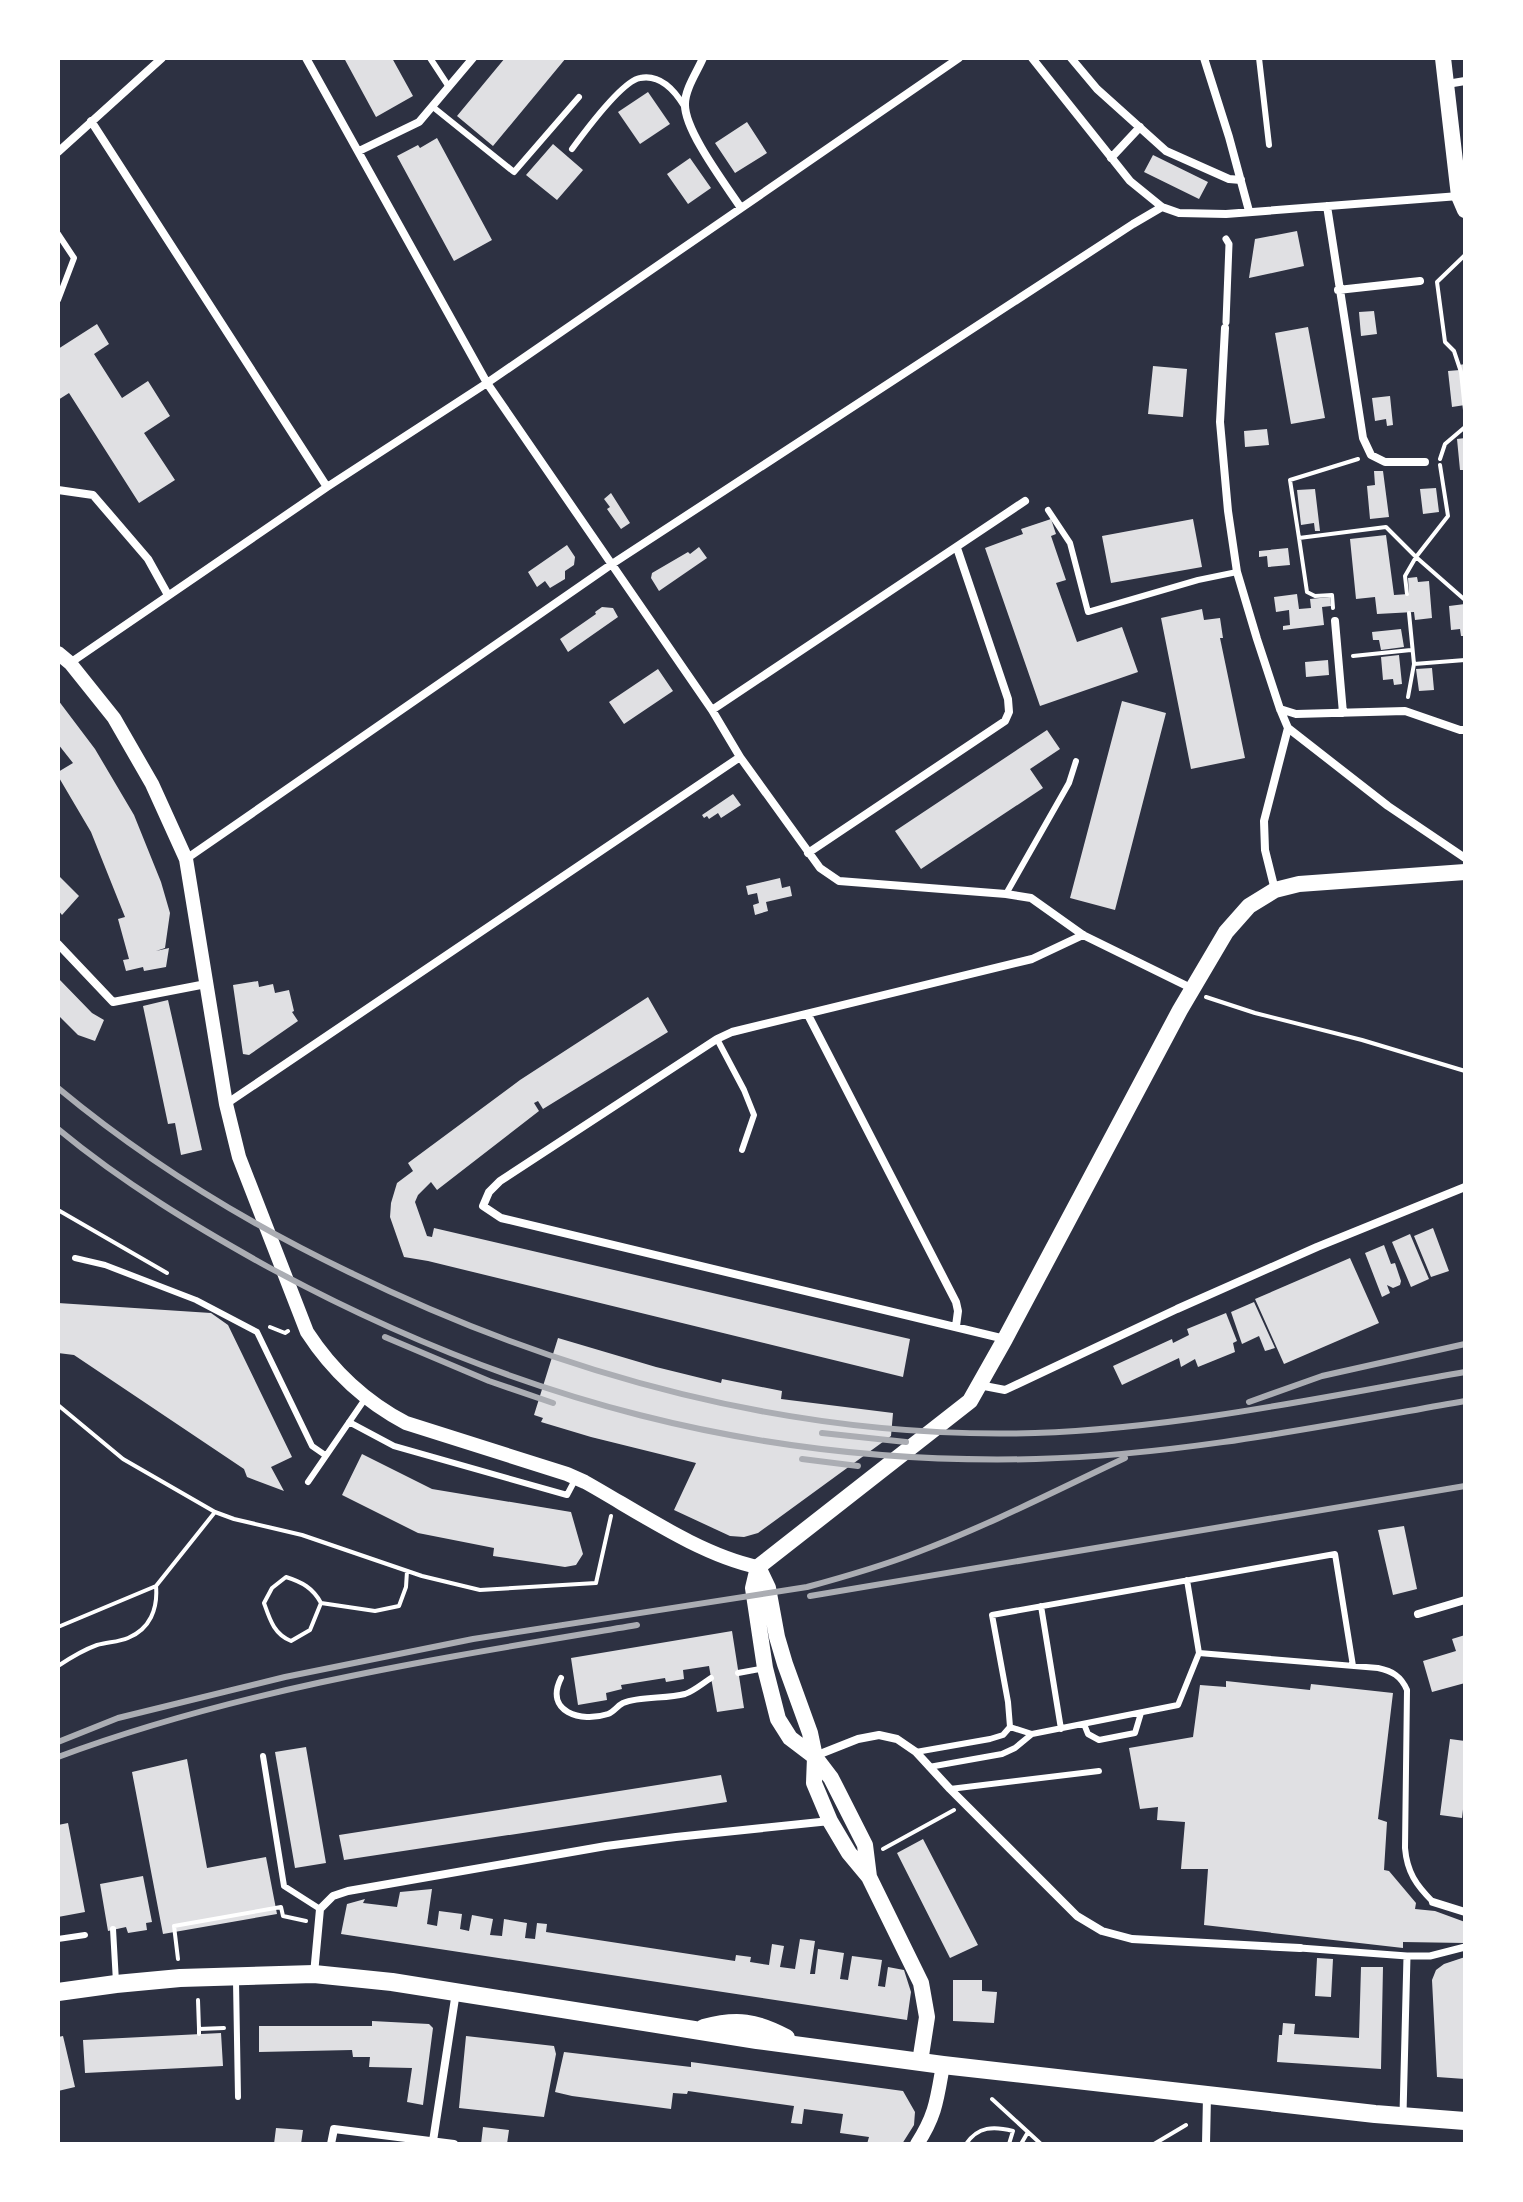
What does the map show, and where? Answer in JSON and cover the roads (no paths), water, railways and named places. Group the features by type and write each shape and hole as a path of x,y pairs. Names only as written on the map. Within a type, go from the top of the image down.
{"main road":[{"path":"1443,58 1462,203"},
{"path":"869,1877 865,1845 831,1778 815,1757 790,1738 778,1719 765,1668 768,1639 758,1567 970,1401 1197,992 1226,932 1249,906 1275,890 1299,884 1465,872"},
{"path":"768,1639 810,1733 815,1757 814,1783 830,1821 849,1853 869,1877 921,1983 927,2017 920,2062"},
{"path":"58,1992 180,1978 314,1974 456,1991 697,2030 725,2022 738,2022 760,2026 800,2046 943,2065 1465,2121"}],"street":[{"path":"58,152 162,58"},
{"path":"306,58 487,383 712,710 740,757 820,868 839,881 1031,898 1083,935 1197,992"},
{"path":"359,151 419,122 473,58"},
{"path":"703,58 684,106 694,134 741,208"},
{"path":"758,1567 690,1541 576,1478 406,1423 383,1412 343,1379 323,1357 307,1332 239,1157 226,1104 186,859 152,784 114,718 64,658 168,595 487,383 959,58"},
{"path":"1032,58 1130,181 1162,207 1179,213 1226,214 1327,206 1462,203"},
{"path":"1071,58 1097,89 1166,151 1229,179 1241,180"},
{"path":"1204,58 1249,211"},
{"path":"1446,84 1465,81"},
{"path":"91,121 327,487"},
{"path":"1111,158 1140,127"},
{"path":"1327,206 1363,438 1371,455 1385,462 1425,462"},
{"path":"186,859 612,564 1162,207"},
{"path":"1226,239 1229,244 1220,422 1228,511 1237,572 1280,709 1288,728 1388,806 1465,858"},
{"path":"1338,290 1420,281"},
{"path":"58,490 93,495 148,559 168,595"},
{"path":"712,710 1025,501"},
{"path":"808,853 1005,721 1009,712 1008,699 957,548"},
{"path":"1335,621 1343,713"},
{"path":"1280,709 1296,714 1405,711 1465,730"},
{"path":"1275,890 1265,850 1264,821 1288,728"},
{"path":"226,1104 740,757"},
{"path":"1005,1339 501,1218 483,1206 489,1192 500,1181 732,1032 1032,959 1083,935"},
{"path":"58,944 113,1002 206,984"},
{"path":"808,1015 956,1302 956,1326"},
{"path":"978,1385 1005,1390 1317,1247 1465,1187"},
{"path":"1418,1614 1465,1600"},
{"path":"815,1757 858,1739 879,1735 897,1739 916,1752 1077,1916 1102,1931 1132,1939 1407,1956 1430,1956 1465,1947"},
{"path":"314,1974 320,1909 333,1896 348,1891 606,1846 830,1821"},
{"path":"1433,1902 1465,1912"},
{"path":"1403,2116 1407,1956"},
{"path":"433,2141 456,1991"},
{"path":"917,2144 936,2107 943,2065"},
{"path":"1206,2144 1207,2095"},
{"path":"331,2144 334,2129 454,2144"}],"lane":[{"path":"430,58 449,87"},
{"path":"1259,58 1269,145"},
{"path":"572,149 603,109 630,82 640,78 666,84 684,106"},
{"path":"433,107 514,172 579,97"},
{"path":"58,234 74,258 58,300"},
{"path":"1048,510 1070,543 1088,612 1237,572"},
{"path":"1006,894 1069,783 1076,761"},
{"path":"717,1039 754,1115 742,1150"},
{"path":"75,1258 105,1265 196,1300 257,1332 312,1446 325,1455"},
{"path":"308,1482 365,1399"},
{"path":"349,1422 394,1446 567,1495 576,1478"},
{"path":"916,1752 990,1739 1003,1735 1010,1727 992,1615 1335,1554 1353,1666"},
{"path":"1010,1727 1032,1734 1178,1705 1199,1653 1187,1580"},
{"path":"1041,1606 1061,1729"},
{"path":"1199,1653 1388,1670 1398,1676 1407,1690 1407,1866 1414,1882 1433,1902"},
{"path":"738,1673 765,1668"},
{"path":"561,1678 557,1698 562,1709 574,1717 610,1713 624,1703 686,1694 711,1678"},
{"path":"1084,1724 1088,1734 1099,1740 1135,1733 1141,1713"},
{"path":"929,1767 1002,1754 1032,1734"},
{"path":"263,1756 284,1886 320,1909"},
{"path":"950,1789 1099,1771"},
{"path":"113,1929 116,1984"},
{"path":"58,1939 85,1935"},
{"path":"236,1976 238,2097"}],"railway":[{"path":"58,1088 126,1141 198,1189 272,1233 349,1272 512,1342 682,1394 769,1413 857,1425 946,1432 1089,1430 1251,1410 1465,1372"},
{"path":"58,1129 108,1168 188,1220 270,1268 361,1314 453,1354 546,1388 640,1415 736,1436 834,1451 934,1458 1036,1459 1144,1452 1252,1438 1465,1401"},
{"path":"385,1337 489,1381 553,1403"},
{"path":"1249,1402 1322,1376 1465,1344"},
{"path":"822,1433 906,1442"},
{"path":"58,1742 118,1718 285,1677 473,1639 807,1587 877,1567 944,1542 1125,1458"},
{"path":"802,1459 858,1466"},
{"path":"810,1596 1465,1486"},
{"path":"58,1757 128,1733 271,1694 417,1663 637,1625"}]}
